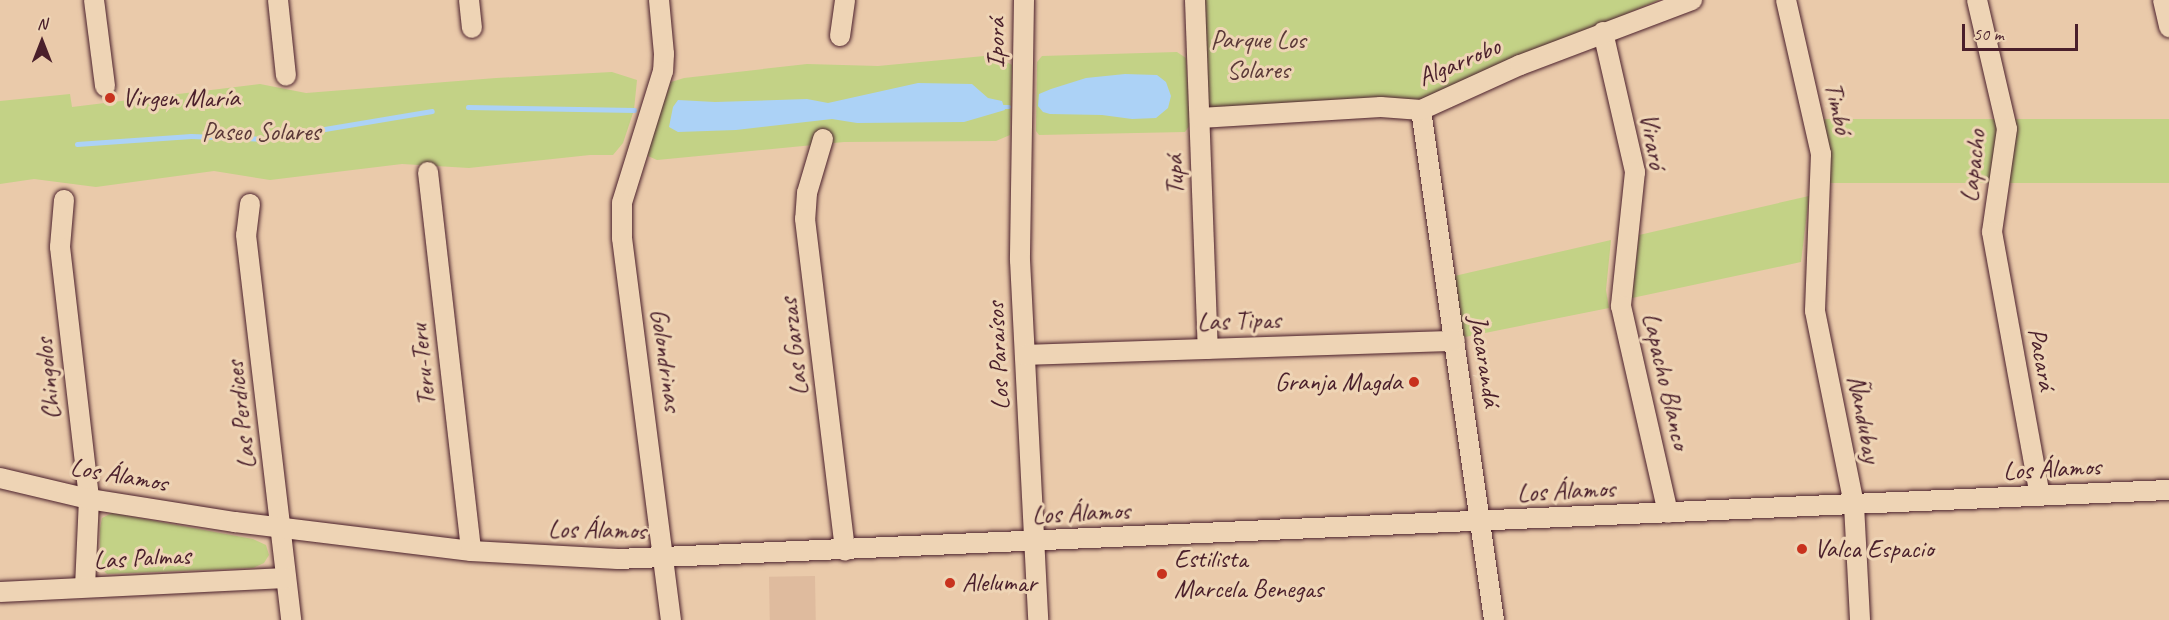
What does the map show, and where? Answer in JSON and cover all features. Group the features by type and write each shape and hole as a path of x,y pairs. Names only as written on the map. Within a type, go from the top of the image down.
{"street":[{"path":"94,0 105,86"},
{"path":"278,0 286,76"},
{"path":"469,0 471,28"},
{"name":"Golondrinas","path":"659,0 664,54 663,70 622,203 622,238 665,558 671,620"},
{"path":"840,36 845,0"},
{"name":"Iporá","path":"1022,88 1024,0"},
{"name":"Tupá","path":"1195,0 1208,348"},
{"name":"Algarrobo","path":"1200,118 1381,107 1421,110 1603,32 1692,0"},
{"name":"Timbó","path":"1786,0 1821,154 1818,229"},
{"name":"Lapacho","path":"1977,0 2007,129 1992,232"},
{"path":"2163,0 2169,27"},
{"name":"Viraró","path":"1603,32 1635,172 1626,261"},
{"name":"Los Paraísos","path":"1022,88 1020,260 1038,620"},
{"name":"Jacarandá","path":"1421,110 1482,522 1494,620"},
{"name":"Las Garzas","path":"824,140 807,193 806,219 845,551"},
{"name":"Teru-Teru","path":"428,172 471,551"},
{"name":"Chingolos","path":"64,200 60,247 88,499 85,587"},
{"name":"Las Perdices","path":"250,204 246,235 291,620"},
{"name":"Ñandubay","path":"1818,229 1815,311 1854,505 1860,620"},
{"name":"Pacará","path":"1992,232 2040,496"},
{"name":"Lapacho Blanco","path":"1626,261 1621,306 1668,513"},
{"name":"Las Tipas","path":"1025,355 1455,341"},
{"name":"Los Álamos","path":"0,478 88,499 282,528 471,551 618,559 845,551 2169,490"},
{"name":"Las Palmas","path":"0,592 286,578"}],"shaded area":[{"path":"815,576 816,620 770,620 769,577"}],"green space":[{"name":"Parque Los Solares","path":"1201,0 1659,0 1417,102 1224,111 1207,108"},
{"path":"1177,52 1186,58 1190,125 1185,132 1039,135 1036,131 1037,62 1042,56"},
{"path":"995,55 1012,65 1010,135 996,141 844,142 657,160 648,156 649,144 671,82 684,78 807,64 878,66"},
{"name":"Paseo Solares","path":"612,72 637,80 634,110 623,143 613,155 590,155 469,168 402,164 270,180 214,171 96,187 34,179 0,184 0,101 70,94 72,107 260,84 306,93 496,78"},
{"path":"1824,119 2169,119 2169,183 1824,183"},
{"path":"1809,196 1801,262 1632,298 1639,235"},
{"path":"1611,240 1606,290 1609,308 1460,338 1450,277"},
{"path":"112,513 253,539 266,545 269,555 264,563 253,568 107,574 100,567 100,529 102,518"}],"water":[{"path":"1125,74 1157,75 1166,82 1171,96 1168,108 1156,118 1132,119 1102,115 1050,114 1043,112 1038,106 1039,94 1051,89 1086,78"},
{"path":"918,83 972,84 988,98 1002,101 1005,110 964,122 857,123 832,119 736,130 678,132 669,127 673,107 678,100 715,102 807,99 828,103"}],"waterway":[{"path":"468,107 634,110"},
{"path":"998,107 1009,107"},
{"path":"77,144 191,136 265,139 432,111"}],"place":[{"name":"Virgen María","path":"110,98"},
{"name":"Granja Magda","path":"1414,382"},
{"name":"Valca Espacio","path":"1802,549"},
{"name":"Estilista Marcela Benegas","path":"1162,574"},
{"name":"Alelumar","path":"950,583"}]}
